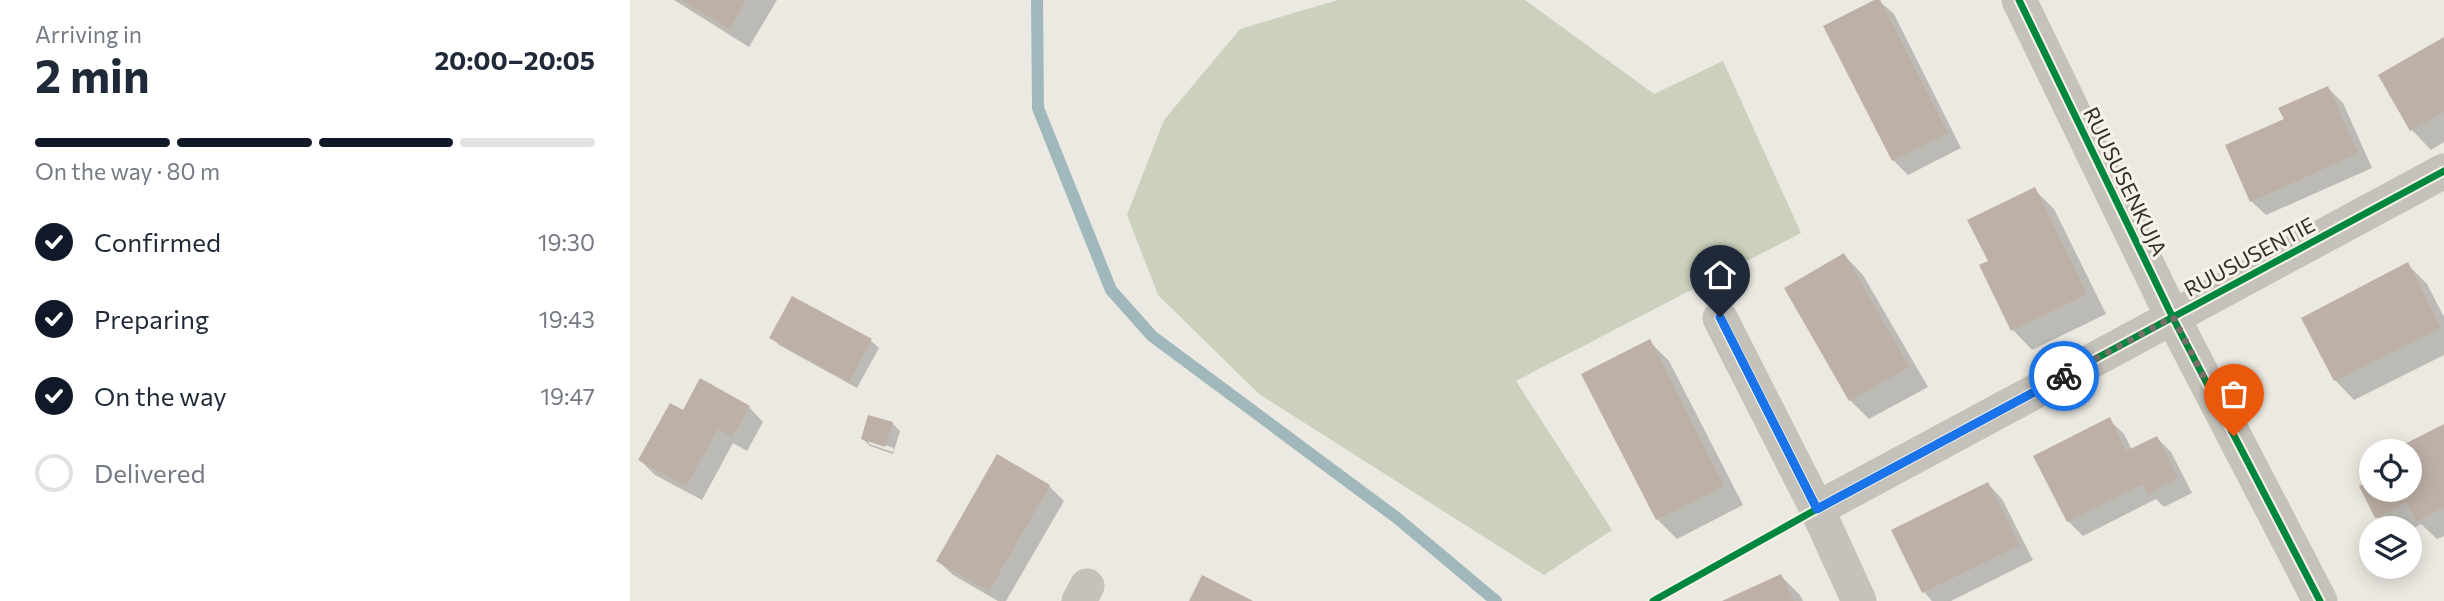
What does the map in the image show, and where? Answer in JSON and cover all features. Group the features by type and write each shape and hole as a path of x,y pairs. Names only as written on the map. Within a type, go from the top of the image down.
{"street":[{"name":"RUUSUSENKUJA","path":"2019,0 2173,317 2320,601"},
{"name":"RUUSUSENTIE","path":"1817,509 2444,171"},
{"path":"1720,317 1817,509 1859,601"}],"green space":[{"path":"1338,0 1525,0 1654,94 1723,61 1801,233 1516,381 1612,530 1544,575 1259,394 1158,295 1127,215 1164,120 1240,29"}],"building":[{"path":"682,0 746,0 729,29"},
{"path":"1874,0 1880,0 1948,133 1892,161 1823,26"},
{"path":"2444,37 2444,112 2410,131 2378,75"},
{"path":"2328,86 2358,153 2250,202 2225,145 2284,119 2278,108"},
{"path":"2035,187 2087,294 2011,331 1979,265 1988,261 1967,220"},
{"path":"1844,253 1909,367 1849,401 1784,288"},
{"path":"2408,262 2441,328 2334,381 2301,318"},
{"path":"792,296 872,339 849,382 769,338"},
{"path":"1650,339 1724,486 1656,520 1581,374"},
{"path":"700,378 750,406 732,437 718,429 686,486 638,460 670,403 683,410"},
{"path":"868,415 893,422 885,447 861,439"},
{"path":"2110,417 2126,451 2157,436 2178,478 2148,494 2143,484 2067,522 2033,456"},
{"path":"2444,424 2444,507 2422,518 2414,516 2407,502 2422,502 2422,439 2415,439"},
{"path":"997,454 1050,485 989,591 936,561"},
{"path":"1988,482 2020,545 1922,593 1891,530"},
{"path":"2367,502 2407,502 2379,516 2374,516"},
{"path":"1781,574 1794,601 1722,601"},
{"path":"1202,575 1253,601 1189,601"}],"waterway":[{"path":"1037,0 1038,108 1111,290 1152,336 1397,518 1496,601"}],"cycle path":[{"path":"2019,0 2173,318 2320,601"},
{"path":"1720,318 1817,509 2444,171"},
{"path":"1653,601 1817,509"}],"way so far":[{"path":"2064,376 2173,317 2234,436"}],"route":[{"path":"1720,317 1817,509 2064,376"}]}
